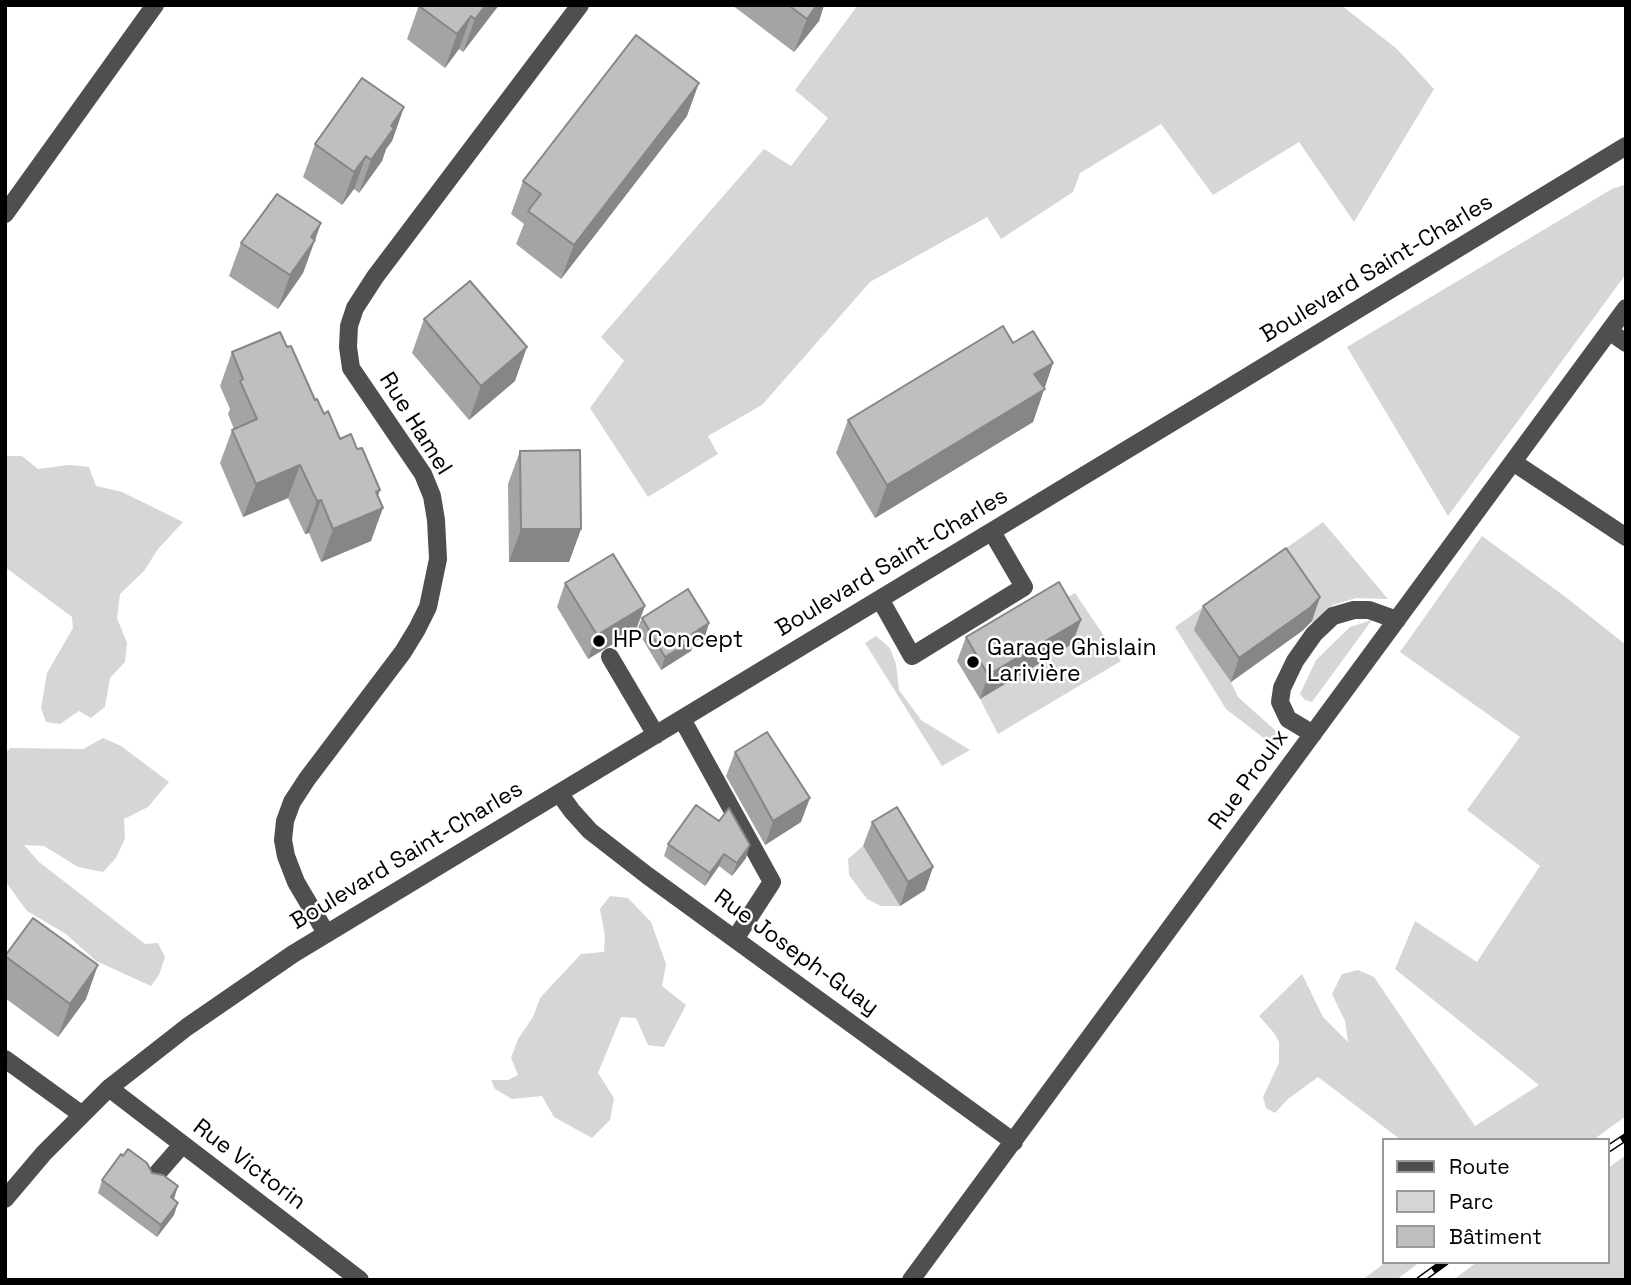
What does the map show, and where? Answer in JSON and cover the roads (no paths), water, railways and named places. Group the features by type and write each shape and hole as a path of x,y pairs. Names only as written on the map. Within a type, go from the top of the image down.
{"street":[{"path":"5,214 155,5"},
{"name":"Rue Hamel","path":"326,933 310,908 286,856 285,821 292,802 307,779 415,633 428,607 438,559 432,496 423,474 352,368 348,347 349,326 355,308 375,277 580,5"},
{"name":"Boulevard Saint-Charles","path":"5,1199 44,1153 109,1088 187,1027 326,933 1626,146"},
{"name":"Rue Proulx","path":"911,1280 1626,308"},
{"path":"1609,331 1626,342"},
{"path":"1513,462 1626,537"},
{"path":"880,599 912,656 1024,587 992,532"},
{"path":"1313,734 1288,719 1280,702 1282,688 1295,661 1314,634 1333,616 1354,610 1369,610 1397,620"},
{"path":"610,657 656,734"},
{"path":"682,719 772,882 735,939"},
{"name":"Rue Joseph-Guay","path":"559,793 590,831 1014,1142"},
{"path":"5,1059 81,1114"},
{"name":"Rue Victorin","path":"109,1088 360,1280"},
{"path":"154,1177 182,1145"}],"railway":[{"path":"1610,1148 1626,1137"},
{"path":"1420,1280 1442,1264"}],"place":[{"name":"HP Concept","path":"599,641"},
{"name":"Garage Ghislain Larivière","path":"973,662"}]}
